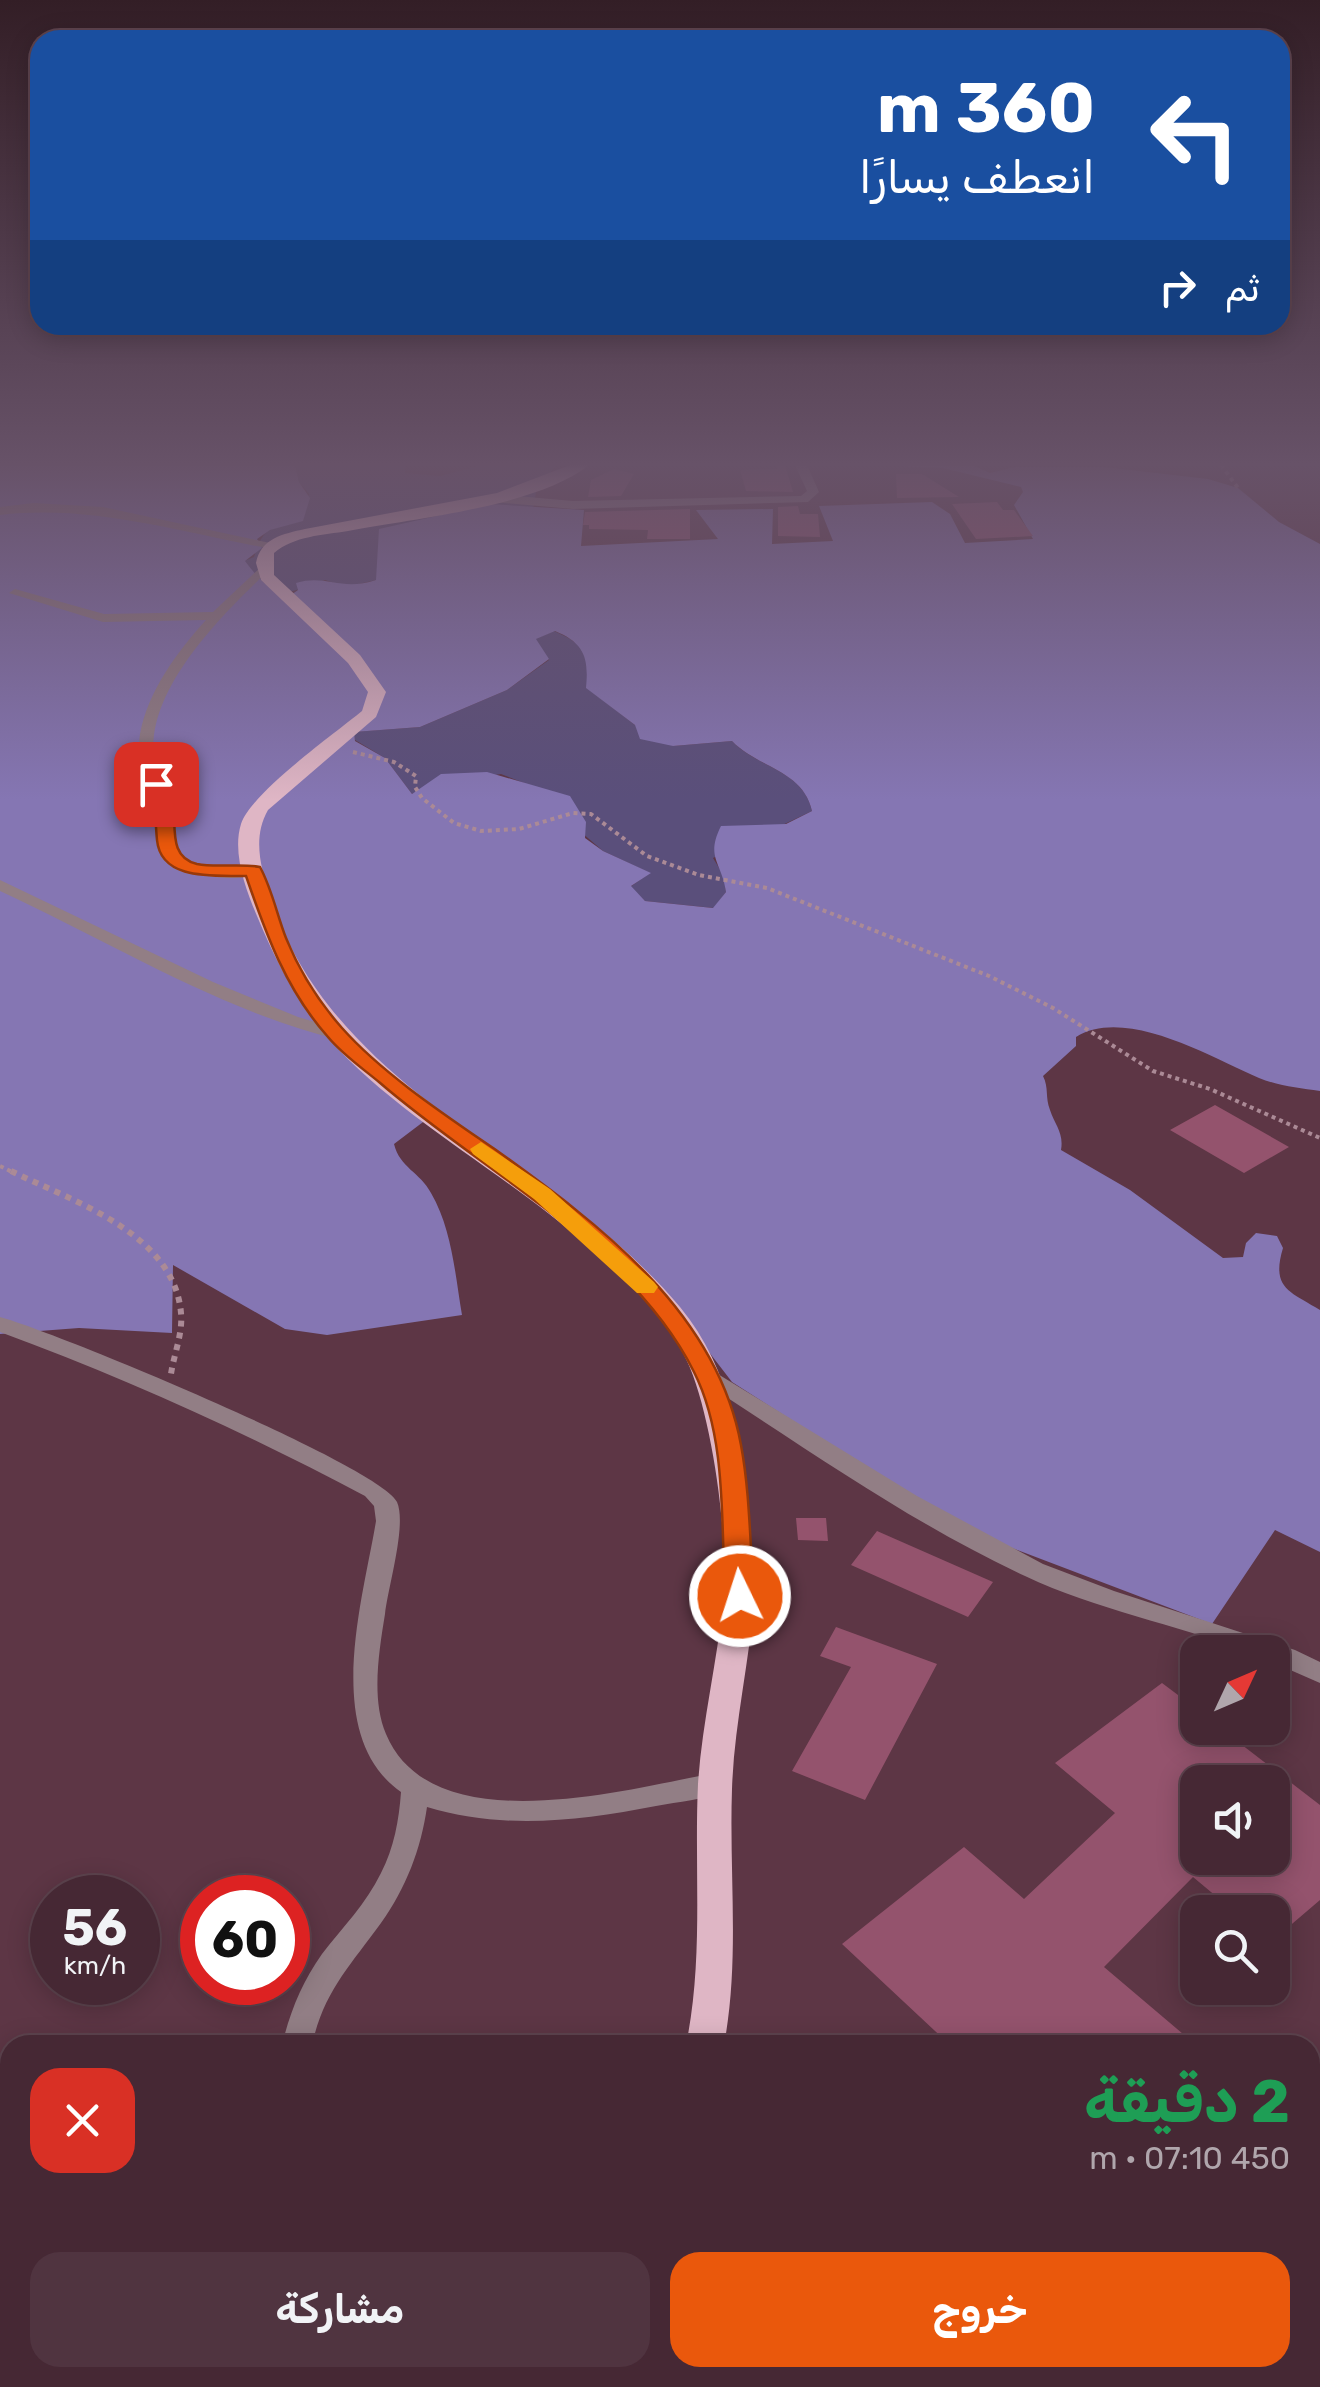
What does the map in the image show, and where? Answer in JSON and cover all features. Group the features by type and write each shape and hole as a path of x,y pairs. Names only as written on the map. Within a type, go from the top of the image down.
{"main road":[{"path":"269,576 354,659 378,692 370,713 260,807 250,826 254,871 278,942 302,989 336,1034 420,1107 542,1194 610,1254 674,1316 708,1375 728,1444 740,1596 715,1784 712,1968 706,2035"}],"street":[{"path":"254,871 192,869 175,860 166,846 166,808 147,761 149,726 172,673 214,616 255,576"},
{"path":"15,593 103,618 214,616"},
{"path":"0,884 216,990 336,1034"},
{"path":"0,1324 294,1448 373,1490 386,1504 388,1522 367,1668 369,1710 373,1736 392,1768 415,1791 494,1813 564,1812 715,1784"},
{"path":"708,1375 957,1530 1037,1571 1134,1608 1284,1656 1320,1673"},
{"path":"299,2035 302,2013 316,1987 383,1896 407,1848 415,1791"}],"path":[{"path":"331,747 381,756 406,766 416,776 422,798 454,823 481,830 519,829 572,813 590,814 648,856 699,875 767,888 989,976 1053,1008 1154,1071 1210,1089 1320,1138"},
{"path":"0,1166 148,1245 171,1272 181,1312 168,1392"}],"shaded area":[{"path":"0,576 258,576 276,591 291,595 298,590 296,583 317,580 353,584 376,580 376,576 1320,576 1320,1091 1267,1081 1169,1038 1119,1028 1096,1029 1076,1037 1076,1046 1043,1076 1061,1150 1130,1190 1223,1258 1243,1257 1246,1243 1256,1233 1277,1236 1283,1248 1279,1272 1285,1287 1320,1310 1320,1552 1275,1530 1212,1624 962,1529 732,1382 682,1317 431,1116 394,1144 401,1159 426,1186 444,1221 462,1315 327,1335 285,1329 173,1265 172,1333 79,1328 0,1334","holes":["555,631 572,641 585,660 586,688 635,725 640,739 673,746 732,741 790,778 807,797 812,811 786,824 721,826 714,853 726,892 713,908 645,901 631,886 651,873 603,851 585,838 586,822 570,796 487,772 441,774 412,794 385,758 355,741 354,732 420,727 507,690 549,659 536,639"]},
{"path":"257,576 381,576 346,587 325,580 288,592 272,590"},
{"path":"554,631 584,652 587,688 635,725 673,746 732,741 790,778 807,797 812,811 713,858 724,876 726,892 714,908 645,901 630,887 650,873 603,851 524,783 501,774 426,787 412,794 385,758 355,740 353,732 420,727 507,690 549,660 535,639"}],"building":[{"path":"1215,1105 1289,1147 1244,1173 1170,1130"},
{"path":"796,1518 826,1518 828,1541 798,1540"},
{"path":"877,1531 993,1582 968,1617 851,1565"},
{"path":"836,1627 937,1664 865,1800 792,1771 851,1667 820,1656"},
{"path":"1162,1683 1180,1696 1180,1745 1242,1745 1268,1765 1180,1765 1180,1875 1290,1875 1290,1782 1320,1805 1320,1900 1290,1926 1290,1895 1215,1895 1193,1877 1104,1967 1184,2035 939,2035 842,1944 964,1847 1024,1899 1115,1813 1055,1763"}],"slow traffic":[{"path":"481,1149 542,1194 646,1287"}],"route":[{"path":"156,784 166,808 166,846 175,860 192,869 254,871 256,887 278,942 302,989 336,1034 420,1107 542,1194 674,1316 708,1375 728,1444 740,1596"}]}
